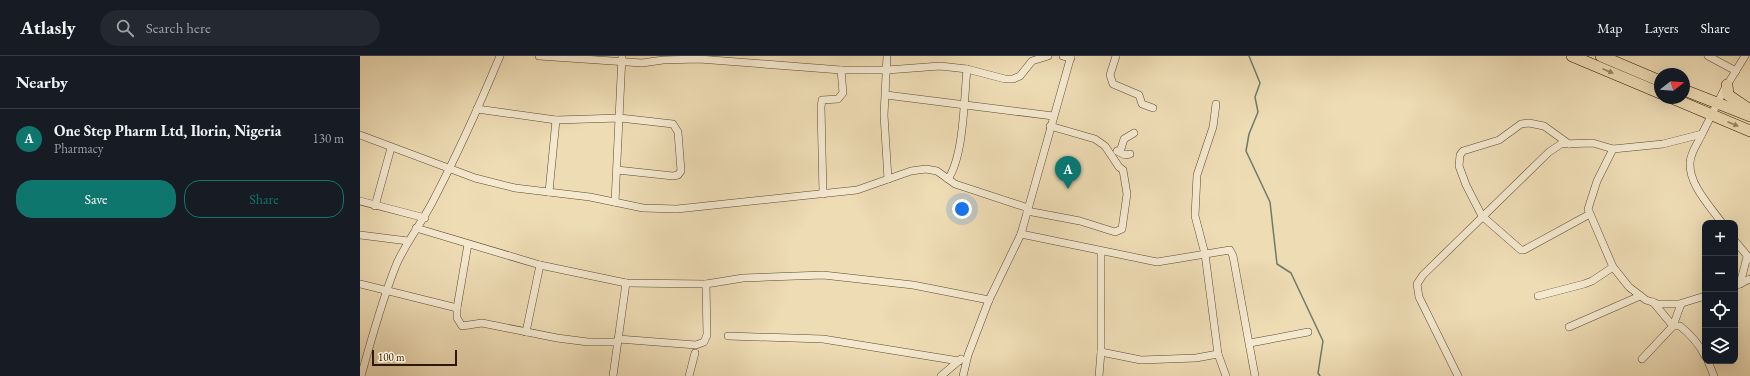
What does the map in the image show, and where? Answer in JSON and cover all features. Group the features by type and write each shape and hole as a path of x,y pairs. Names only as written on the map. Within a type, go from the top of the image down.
{"highway":[{"path":"1572,56 1654,90"},
{"path":"1601,56 1654,78"},
{"path":"1727,85 1728,95 1750,110"},
{"path":"1690,93 1750,116"},
{"path":"1686,104 1750,131"}],"street":[{"path":"361,376 386,290 408,241 416,228 425,218 451,168 500,56"},
{"path":"539,56 622,59 642,63 663,60 699,59 841,70 887,70 940,66 967,69 1005,79 1013,79 1020,76 1032,61 1048,56"},
{"path":"887,56 884,115 888,179"},
{"path":"963,376 968,355 989,300 1020,234 1071,57 1063,56"},
{"path":"1116,56 1110,75 1113,84 1139,95 1142,104 1153,108"},
{"path":"1708,56 1736,71"},
{"path":"1720,220 1703,197 1694,180 1690,163 1692,154 1716,104 1745,56"},
{"path":"615,202 622,59"},
{"path":"948,179 953,173 958,154 967,69"},
{"path":"823,194 822,100 838,99 843,93 841,70"},
{"path":"886,95 1053,116"},
{"path":"1216,104 1212,127 1196,174 1195,216 1206,254 1218,354 1226,376"},
{"path":"477,109 556,120 620,118 673,124 678,132 681,171 678,175 673,176 617,170"},
{"path":"549,192 556,120"},
{"path":"1569,144 1544,126 1529,123 1521,124 1499,140 1463,152 1460,155 1459,166 1466,185 1482,216 1518,248 1524,250 1588,215"},
{"path":"360,135 391,148 451,168 475,178 515,188 590,197 643,208 677,209 857,190 910,171 926,169 937,171 955,184 1027,209 1080,221 1115,232 1122,229 1126,194 1124,186 1125,176 1123,170 1115,162 1108,150 1095,139 1050,126"},
{"path":"1120,152 1124,139 1134,133"},
{"path":"1458,376 1420,297 1417,284 1423,275 1456,244 1482,216 1549,152 1561,144 1593,143 1613,149 1663,144 1702,134"},
{"path":"376,206 391,148"},
{"path":"1613,149 1594,188 1588,210 1588,215 1613,267 1630,287 1646,300 1681,304 1702,297"},
{"path":"1108,150 1130,154"},
{"path":"360,201 425,218"},
{"path":"416,228 540,265 626,283 706,284 743,278 823,275 913,285 989,300"},
{"path":"1020,234 1157,262 1230,250 1250,343 1255,376"},
{"path":"360,235 408,241"},
{"path":"468,244 457,308 457,318 462,326 482,323 588,342 618,341 696,345 704,342 707,335 706,284"},
{"path":"1738,245 1748,258 1738,285"},
{"path":"1099,376 1101,352 1101,251"},
{"path":"526,332 540,265"},
{"path":"1538,296 1584,284 1613,267"},
{"path":"1738,285 1750,279"},
{"path":"613,376 626,283"},
{"path":"360,284 457,308"},
{"path":"1569,327 1640,296"},
{"path":"1653,302 1673,326"},
{"path":"1642,359 1673,326 1681,304"},
{"path":"1673,326 1680,326 1684,329 1702,350"},
{"path":"1250,343 1308,332"},
{"path":"728,336 823,339 959,361"},
{"path":"1101,352 1141,360 1196,358 1218,354"},
{"path":"689,376 695,353"},
{"path":"941,376 968,355"},
{"path":"1709,364 1714,376"}],"waterway":[{"path":"1249,56 1260,83 1255,97 1258,112 1249,134 1246,151 1270,202 1277,264 1291,273 1323,341 1318,373 1320,376"}],"place":[{"name":"One Step Pharm Ltd, Ilorin, Nigeria","path":"1068,189"}]}
